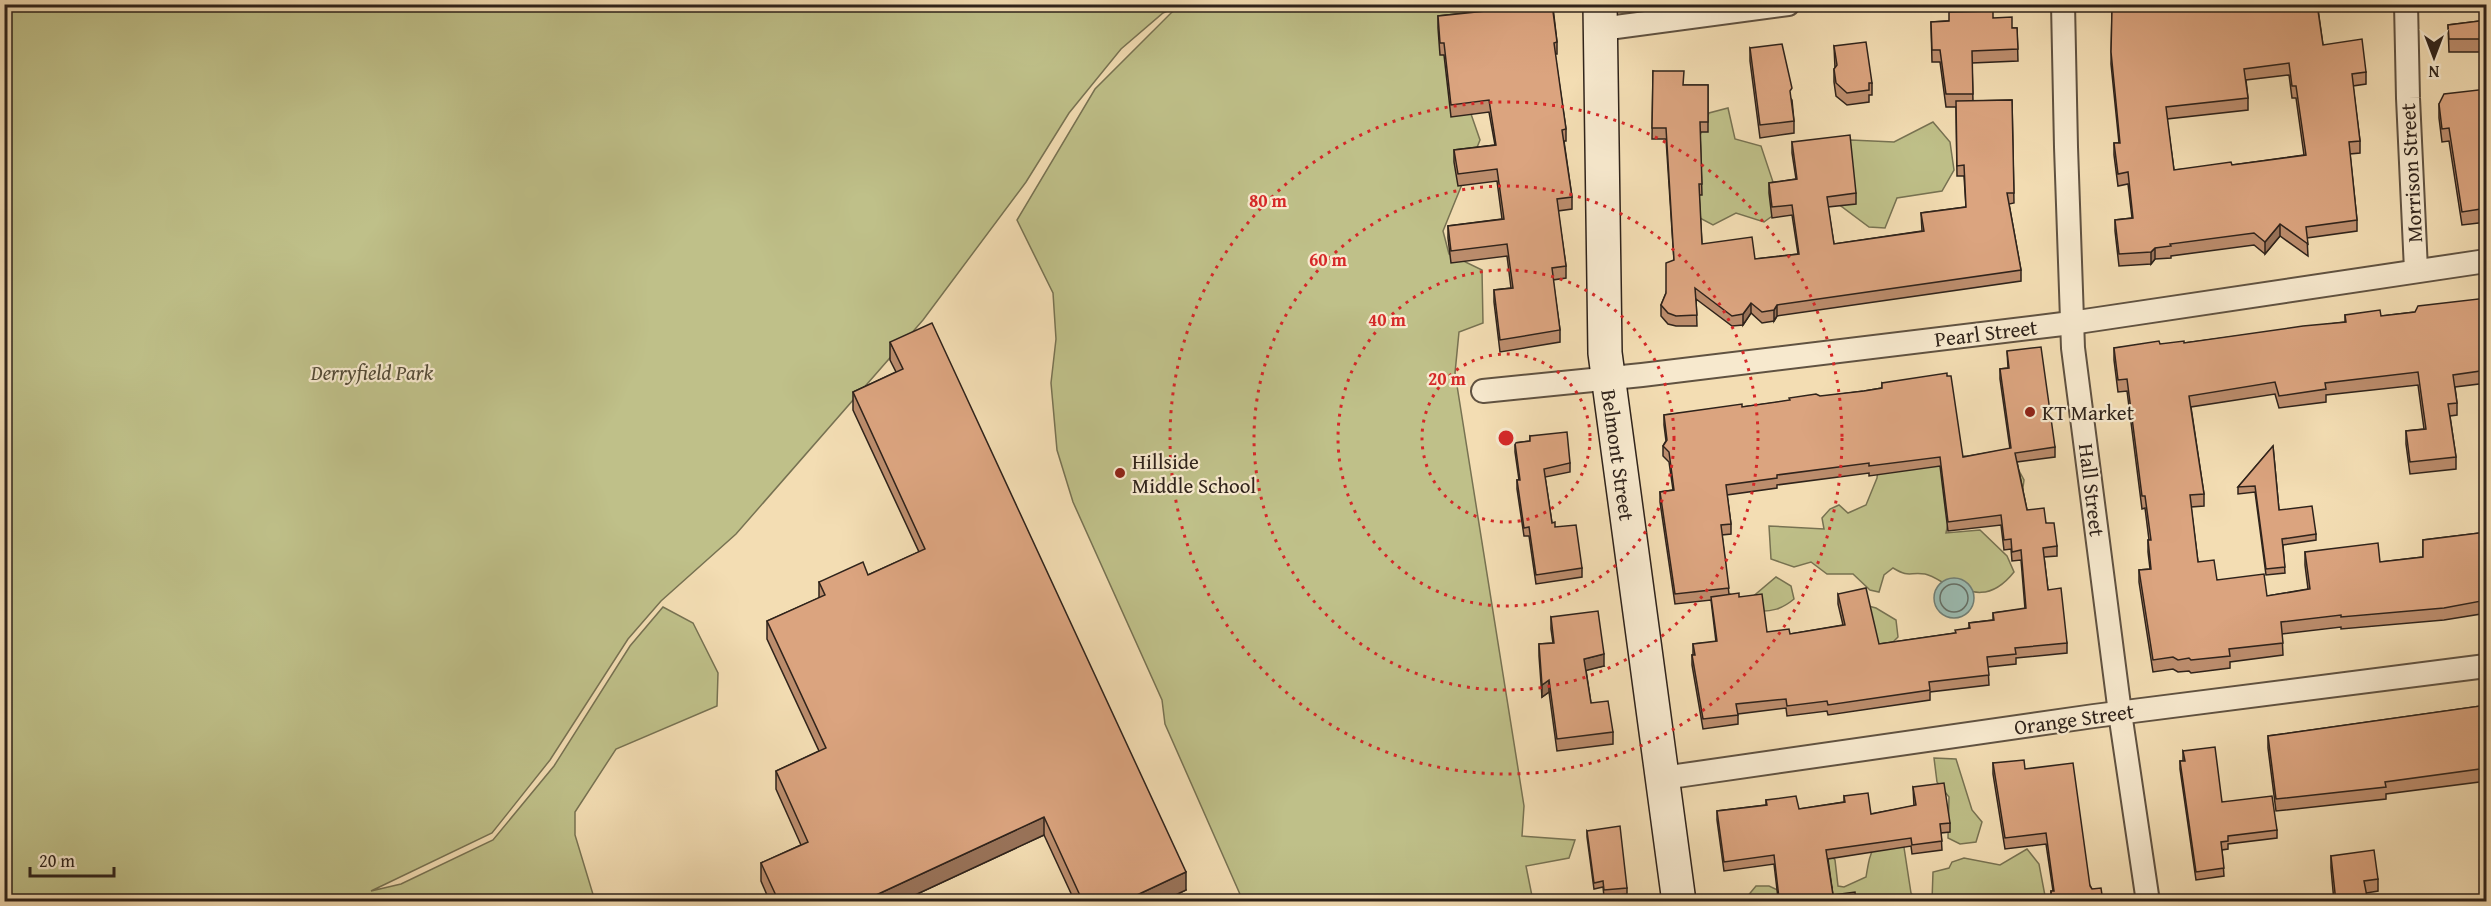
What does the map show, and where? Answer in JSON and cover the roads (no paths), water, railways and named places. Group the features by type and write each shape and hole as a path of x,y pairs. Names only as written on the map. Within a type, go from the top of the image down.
{"street":[{"path":"1600,17 1788,4"},
{"name":"Hall Street","path":"2063,4 2072,323 2120,713 2148,902"},
{"name":"Morrison Street","path":"2406,4 2416,270"},
{"name":"Belmont Street","path":"1600,17 1607,378 1679,902"},
{"name":"Pearl Street","path":"1483,391 2072,323 2487,261"},
{"name":"Orange Street","path":"1663,778 2120,713 2487,666"}],"water":[{"path":"1954,578 1968,584 1974,598 1968,612 1954,618 1940,612 1934,598 1940,584"}],"place":[{"name":"KT Market","path":"2030,412"},
{"name":"Hillside Middle School","path":"1120,473"}],"park label":[{"name":"Derryfield Park","path":"372,372"}]}
